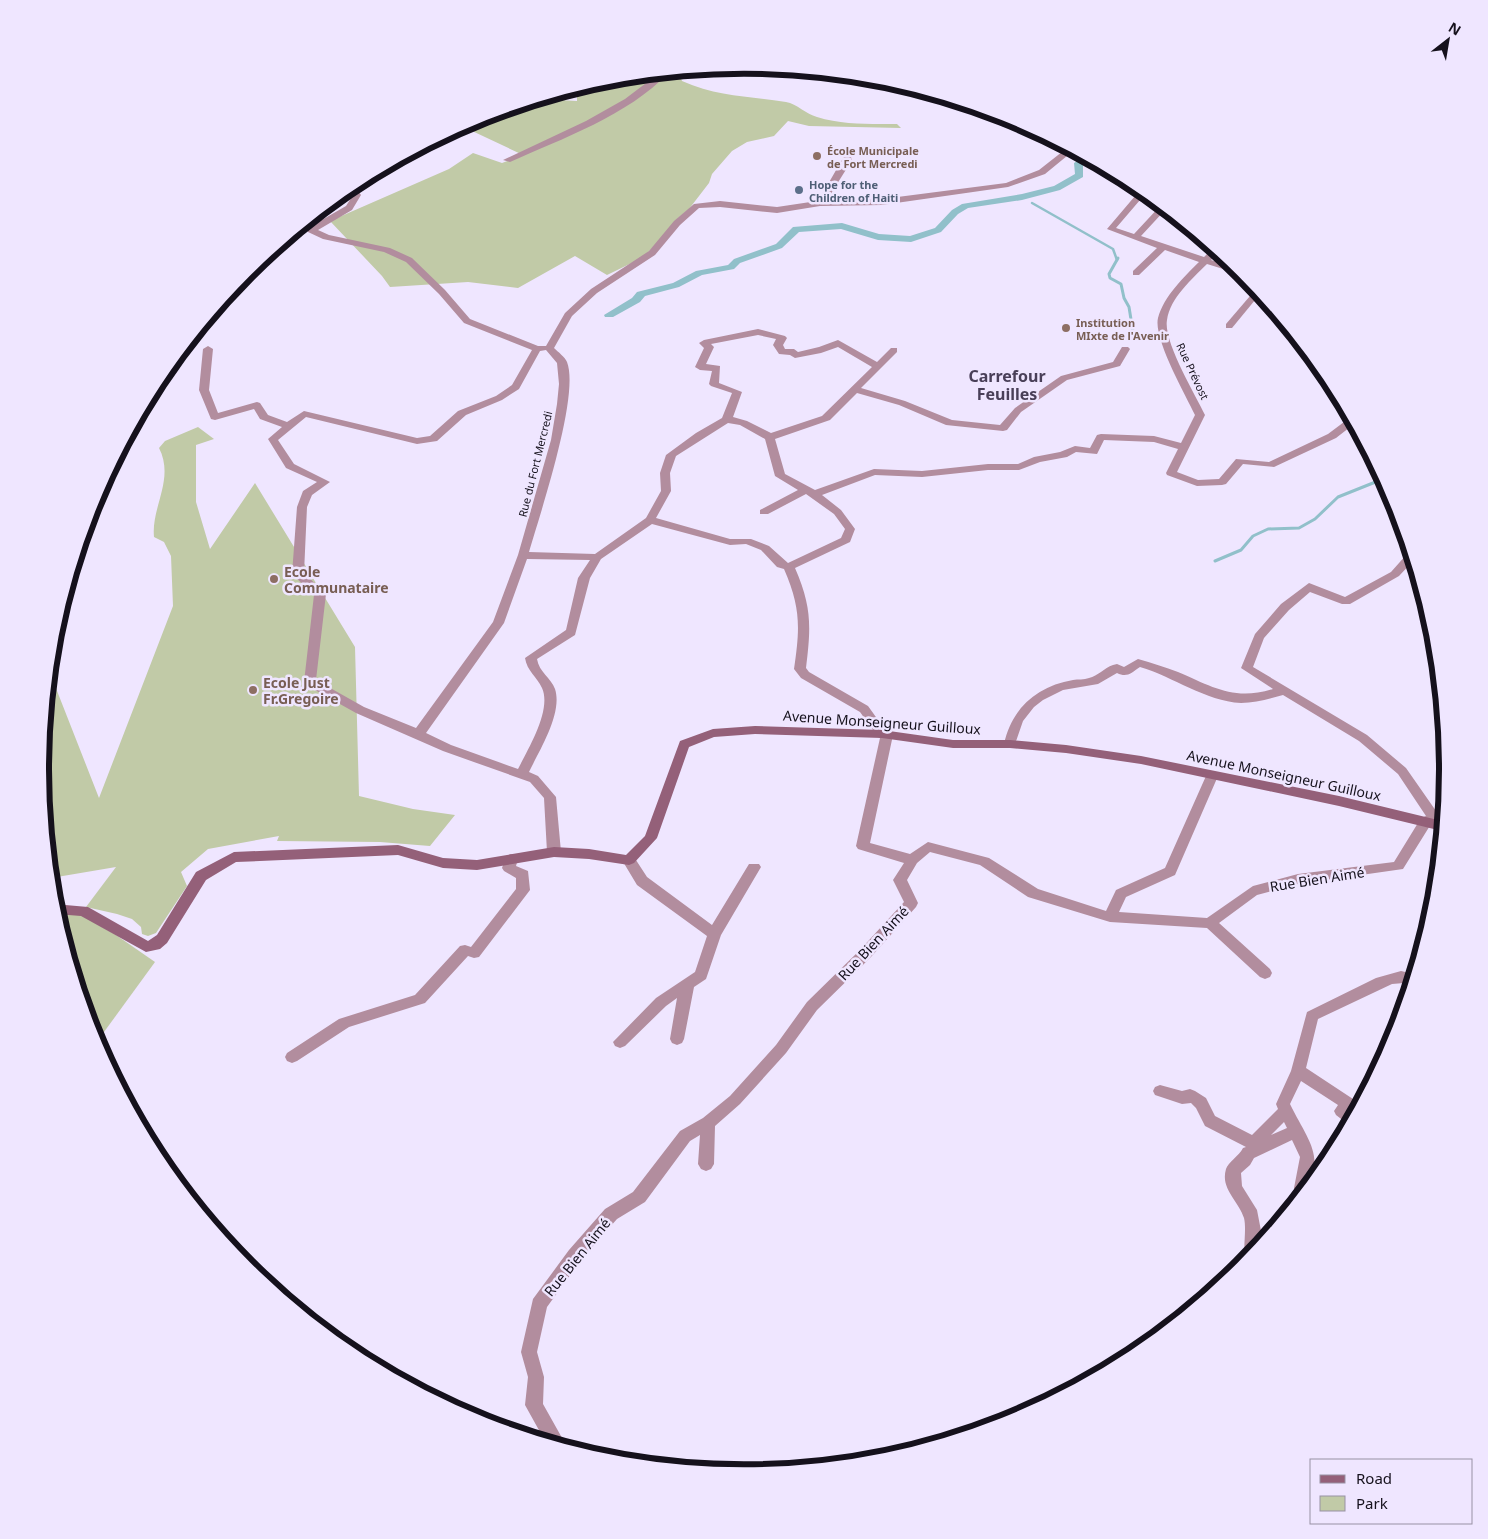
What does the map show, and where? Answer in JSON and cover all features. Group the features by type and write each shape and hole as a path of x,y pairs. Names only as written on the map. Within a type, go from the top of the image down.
{"street":[{"path":"507,160 598,119 644,91 657,80"},
{"path":"820,203 828,194 848,160 850,151"},
{"path":"356,192 358,195 349,208 311,230 326,237 387,250 409,260 442,292 467,322 536,349 549,348 568,316 581,303 594,291 652,253 678,223 697,206 720,204 777,210 820,203 882,202 1008,185 1042,172 1065,153"},
{"path":"1139,197 1111,229 1224,267"},
{"path":"1135,238 1159,212"},
{"path":"1136,273 1163,247"},
{"name":"Rue Prévost","path":"1211,255 1166,306 1161,322 1168,349 1200,415 1171,473 1197,483 1222,482 1240,461 1270,465 1332,436 1347,424"},
{"path":"1229,326 1253,297"},
{"path":"727,419 737,392 714,384 716,368 700,367 709,348 704,343 758,332 782,338 778,345 782,352 794,352 796,356 820,349 825,350 838,343 878,366"},
{"name":"Rue du Fort Mercredi","path":"418,734 498,623 524,555 556,440 562,404 564,384 562,362 549,348"},
{"path":"208,349 204,390 215,417 257,405 264,417 288,426"},
{"path":"536,349 516,387 499,398 462,413 433,439 417,441 304,414 273,439 290,466 325,482 307,493 302,507 298,574 320,594 310,682 360,710 446,748 534,779 550,797 554,852"},
{"path":"854,389 902,403 950,423 1003,428 1018,410 1064,378 1117,364 1125,349"},
{"path":"522,774 550,715 549,688 532,668 531,658 571,632 584,578 596,557 650,520 666,491 665,473 671,455 699,438 718,422 727,419 750,427 770,437 826,418 894,350"},
{"path":"770,437 780,476 832,507 846,520 850,529 846,540 789,568"},
{"path":"764,512 808,492 874,472 922,474 950,473 988,467 1019,467 1038,459 1063,456 1075,449 1093,452 1101,437 1154,439 1183,447"},
{"path":"650,520 730,542 747,541 764,548 781,564 789,568 801,595 806,619 800,669 805,675 864,709 884,735 863,846 912,860 928,847 984,861 1033,893 1110,917 1210,923 1265,973"},
{"path":"524,555 596,557"},
{"path":"1407,561 1395,574 1346,601 1308,586 1285,607 1259,637 1247,668 1363,738 1402,771 1435,824"},
{"path":"1010,744 1012,727 1021,712 1046,692 1074,683 1092,682 1108,670 1117,668 1124,672 1138,663 1159,667 1182,681 1231,699 1258,699 1285,690"},
{"name":"Avenue Monseigneur Guilloux","path":"629,860 651,838 684,744 713,732 755,730 884,735 953,744 1010,744 1141,760 1435,824"},
{"path":"1110,917 1121,894 1170,871 1212,776"},
{"name":"Rue Bien Aimé","path":"1210,923 1253,891 1298,879 1398,866 1435,824"},
{"path":"63,909 83,910 146,947 155,945 162,939 201,876 234,857 398,850 443,863 477,865 554,852 589,854 629,860 642,881 714,934"},
{"path":"292,1057 344,1023 420,999 465,950 474,953 522,890 523,875 509,868 511,859"},
{"name":"Rue Bien Aimé","path":"553,1438 534,1405 536,1377 529,1352 539,1304 576,1255 611,1214 639,1197 685,1136 708,1123 735,1100 768,1064 812,1006 865,954 911,903 900,880 912,860"},
{"path":"620,1042 660,1002 702,975 714,934 754,867"},
{"path":"1301,1186 1309,1164 1308,1157 1283,1104 1298,1071 1312,1016 1356,993 1366,991 1394,978 1407,977"},
{"path":"677,1039 687,985"},
{"path":"1298,1071 1348,1103 1349,1105 1341,1111 1347,1116"},
{"path":"1160,1090 1168,1091 1179,1098 1186,1098 1190,1095 1201,1101 1204,1105 1206,1117 1210,1121 1254,1143 1282,1114 1288,1116"},
{"path":"706,1164 708,1123"},
{"path":"1253,1242 1250,1208 1244,1198 1234,1188 1233,1170 1246,1160 1248,1153 1296,1131"}],"green space":[{"path":"681,78 682,81 708,90 786,102 813,116 827,120 857,124 897,124 901,128 809,126 788,121 774,136 747,142 732,151 712,174 709,183 689,209 678,218 670,231 642,258 607,275 575,256 518,288 468,282 390,287 330,221 449,169 473,153 502,163 523,155 471,130 521,111 558,100 577,101 577,95 608,88 653,80"},
{"path":"198,427 214,439 196,445 196,502 210,549 255,483 355,647 359,796 413,809 455,815 430,846 380,842 277,841 279,836 208,849 181,872 187,886 156,933 148,936 142,934 141,927 132,919 86,907 116,867 58,877 50,815 50,724 54,684 99,798 173,606 171,556 164,542 154,537 154,526 165,471 159,448 165,441"},
{"path":"64,913 79,914 116,935 155,962 102,1035 72,949"}],"waterway":[{"path":"609,315 636,300 641,294 676,285 699,273 731,267 737,261 779,246 796,229 842,226 878,237 911,239 938,230 955,212 965,206 993,200 1022,197 1057,188 1080,175 1078,163 1081,161"},
{"path":"1032,203 1113,249 1117,260"},
{"path":"1117,260 1109,274 1110,278 1121,284 1124,298 1129,307 1134,338"},
{"path":"1215,561 1241,550 1253,536 1268,529 1299,528 1315,519 1338,497 1377,482"}],"place":[{"name":"École Municipale de Fort Mercredi","path":"817,156"},
{"name":"Hope for the Children of Haiti","path":"799,190"},
{"name":"Institution MIxte de l'Avenir","path":"1066,328"},
{"name":"Ecole Communataire","path":"274,579"},
{"name":"Ecole Just Fr.Gregoire","path":"253,690"}],"district":[{"name":"Carrefour Feuilles","path":"1007,385"}]}
